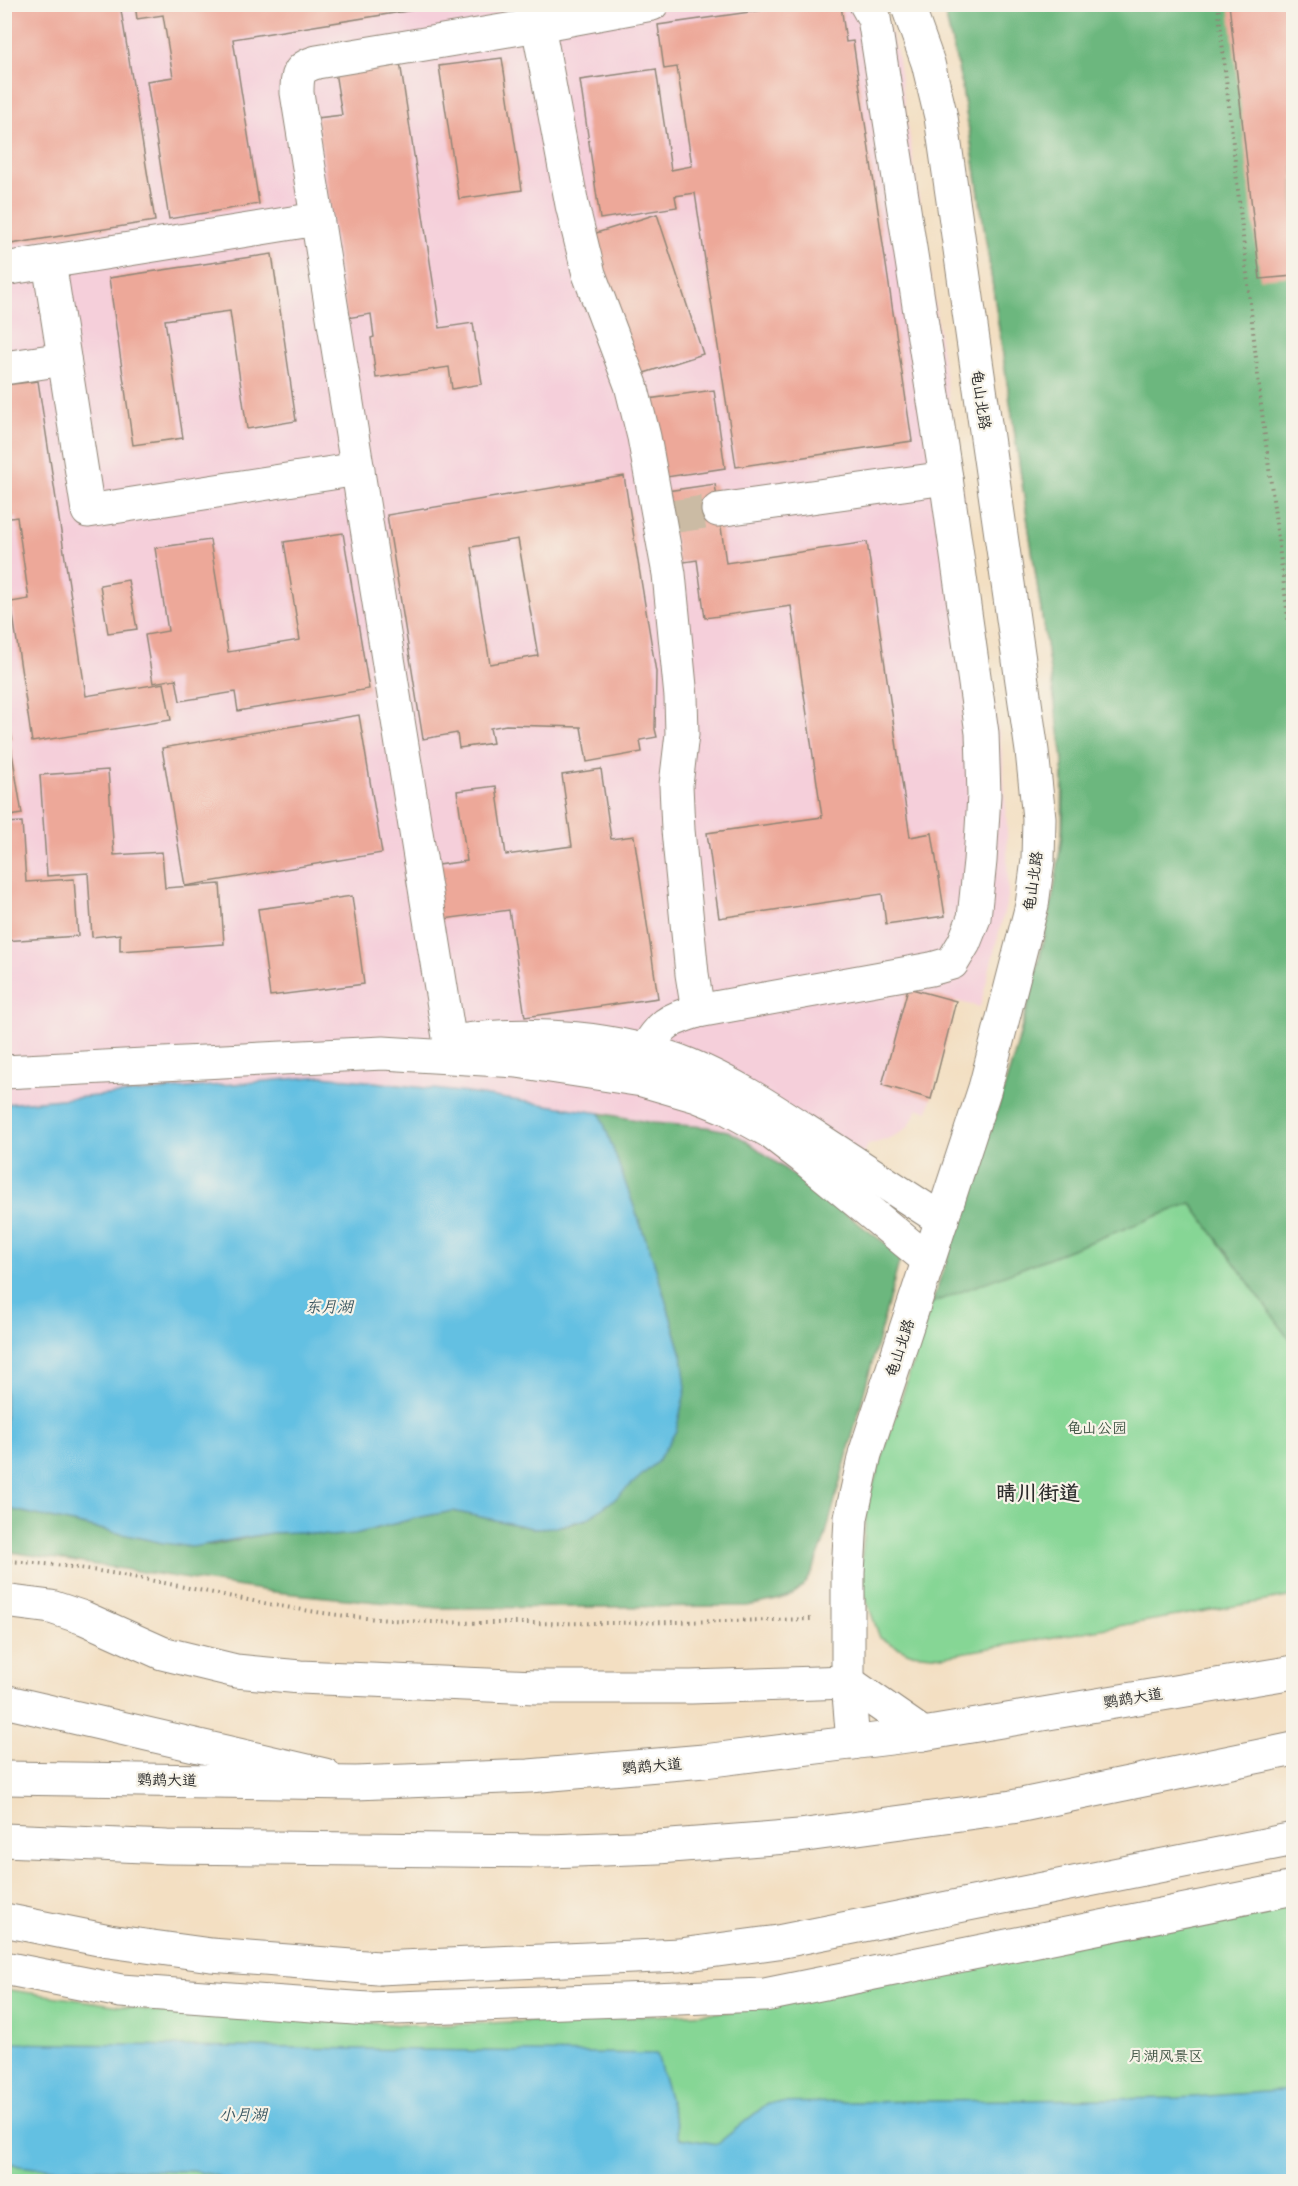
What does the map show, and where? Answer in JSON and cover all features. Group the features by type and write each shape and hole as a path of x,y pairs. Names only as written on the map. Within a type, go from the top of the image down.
{"main road":[{"path":"451,1049 317,219 297,93 297,79 306,65 652,4"},
{"path":"644,1052 661,1027 676,1018 698,1011 931,969 952,963 964,943 974,918 984,795 982,733 946,478 874,18 866,4"},
{"name":"龟山北路","path":"853,1743 848,1682 851,1518 865,1454 985,1088 1032,905 1038,860 1039,818 1030,739 941,117 928,63 907,4"},
{"path":"538,25 572,205 589,274 631,385 665,518 681,697 682,734 676,785 678,830 692,974 698,1011"},
{"path":"4,269 317,219"},
{"path":"49,262 88,511 358,469"},
{"path":"4,368 64,359"},
{"path":"718,510 946,478"},
{"path":"451,1049 485,1037 559,1038 602,1043 686,1064 751,1096 942,1220"},
{"path":"4,1072 451,1049 642,1080 697,1096 727,1108 769,1131 928,1260"},
{"path":"4,1601 51,1606 84,1618 162,1653 236,1671 300,1677 535,1687 691,1687 848,1682 923,1734"},
{"name":"鹦鹉大道","path":"4,1778 356,1783 529,1776 704,1761 923,1734 1293,1672"},
{"path":"4,1701 356,1783"},
{"path":"4,1840 190,1847 549,1851 658,1847 799,1836 1012,1807 1293,1749"},
{"path":"4,1920 109,1941 211,1955 378,1968 680,1955 778,1942 1293,1839"},
{"path":"4,1968 122,1991 368,2009 765,1995 1293,1888"}],"path":[{"path":"1218,4 1260,393 1293,664"},
{"path":"4,1561 114,1572 278,1606 367,1618 450,1623 848,1618"}],"shaded area":[{"path":"5,5 881,5 897,53 1003,762 1008,897 980,1007 956,1001 928,1111 918,1109 909,1126 900,1133 868,1145 834,1206 747,1141 706,1127 653,1123 557,1106 401,1084 323,1076 5,1104"}],"green space":[{"name":"龟山公园","path":"943,5 1293,5 1293,1596 944,1656 909,1653 880,1638 859,1579 868,1501 932,1303 1009,1078 1054,896 1062,832 1063,758 974,160 960,76"},
{"name":"龟山公园","path":"943,5 1293,5 1293,1344 1191,1203 932,1303 991,1130 1026,1013 1053,895 1064,806 1063,758 974,160 960,76"},
{"path":"600,1113 653,1123 728,1131 747,1141 901,1255 824,1541 806,1582 799,1590 780,1599 747,1606 439,1608 274,1592 5,1551 4,1508 163,1543 213,1545 271,1533 299,1532 331,1536 355,1534 453,1511 532,1528 556,1527 587,1519 616,1498 682,1355 654,1262"},
{"name":"月湖风景区","path":"1293,1902 1293,2181 5,2181 4,1989 155,2011 423,2026 731,2012"}],"water":[{"name":"东月湖","path":"323,1076 468,1093 600,1113 654,1262 682,1355 686,1388 676,1431 657,1462 616,1498 587,1519 556,1527 532,1528 453,1511 355,1534 331,1536 299,1532 271,1533 192,1547 163,1543 5,1508 5,1104"},
{"name":"小月湖","path":"5,2043 657,2054 680,2138 717,2144 768,2103 1179,2098 1293,2090 1293,2181 229,2182 214,2175 192,2171 35,2168 5,2161"}],"building":[{"path":"4,4 120,4 155,221 4,245"},
{"path":"135,4 438,4 438,6 233,39 259,204 169,219 147,81 173,77 163,15 137,19"},
{"path":"1229,4 1293,4 1293,276 1260,279"},
{"path":"800,5 841,5 846,42 853,41 912,441 736,467 695,193 675,196 677,207 600,219 580,80 656,69 671,170 692,166 677,67 664,69 658,25"},
{"path":"502,58 522,190 459,199 439,66"},
{"path":"400,62 440,328 473,323 482,384 452,389 449,367 376,378 371,338 374,337 371,314 347,318 317,118 342,115 335,72"},
{"path":"657,214 703,354 638,375 593,234"},
{"path":"272,254 296,421 247,429 230,311 165,320 183,438 133,445 109,278"},
{"path":"38,381 86,696 164,683 171,720 32,742 11,602 29,599 17,517 4,519 4,385"},
{"path":"714,390 725,468 660,478 648,399"},
{"path":"624,476 656,672 655,729 657,737 640,740 642,752 587,762 581,727 506,725 490,728 493,743 459,748 457,733 423,739 387,515","holes":["518,539 538,656 490,664 471,547"]},
{"path":"715,484 726,563 867,542 910,837 932,833 945,916 886,924 882,894 719,918 707,833 822,817 791,606 705,618 697,560 678,563 667,491"},
{"path":"343,533 369,689 238,711 235,692 180,701 176,679 153,683 145,635 168,631 155,548 210,540 228,652 300,640 284,542"},
{"path":"128,580 137,629 108,633 100,585"},
{"path":"4,696 12,739 4,740"},
{"path":"359,715 382,853 185,886 162,748"},
{"path":"11,747 22,814 4,817 4,748"},
{"path":"601,769 611,839 634,836 658,998 525,1017 509,910 437,920 430,866 467,861 457,791 496,786 506,855 572,846 562,775"},
{"path":"108,770 114,855 162,852 165,888 220,884 224,944 120,951 120,934 92,937 88,873 47,876 40,775"},
{"path":"22,822 26,882 74,879 78,936 4,941 4,823"},
{"path":"352,896 364,984 270,996 258,909"},
{"path":"908,988 956,1001 931,1099 882,1085"}],"tunnel":[{"path":"671,517 718,510"}],"district":[{"name":"晴川街道","path":"1038,1493"}]}
